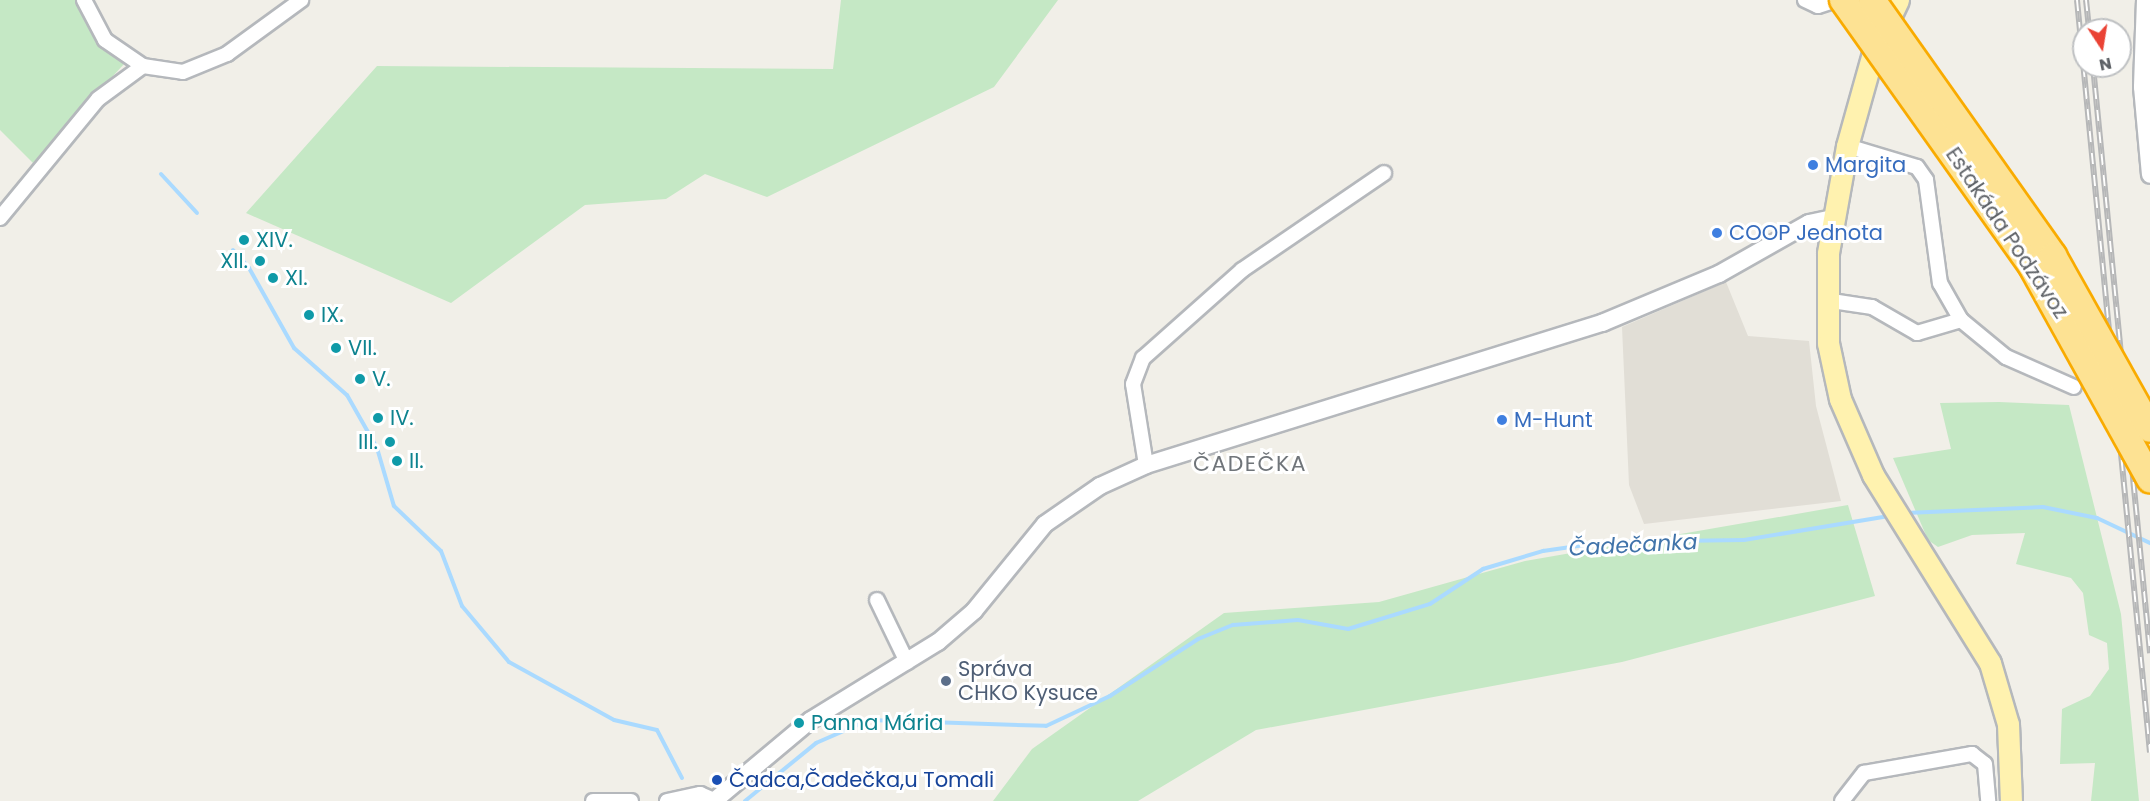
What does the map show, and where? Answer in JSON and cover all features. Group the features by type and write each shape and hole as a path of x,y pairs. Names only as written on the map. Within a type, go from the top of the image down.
{"highway":[{"name":"Estakáda Podzávoz","path":"1843,0 2032,266 2150,479"},
{"name":"Estakáda Podzávoz","path":"1872,0 2053,256 2150,429"}],"main road":[{"path":"1898,0 1873,53 1847,146 1832,218 1825,300 1840,399 1886,499 1967,619 1997,681 2010,740 2011,801"}],"street":[{"path":"84,0 105,40 143,66 183,72 227,54 301,0"},
{"path":"1804,0 1818,6 1837,0"},
{"path":"2145,0 2142,87 2150,176"},
{"path":"0,218 98,99 143,66"},
{"path":"1847,146 1907,160 1926,180 1940,283 1961,320 2006,357 2074,387"},
{"path":"1146,465 1133,384 1143,358 1242,270 1384,173"},
{"path":"667,801 700,794 714,801 812,720 907,662 974,611 1065,506 1146,465 1602,323 1719,274 1809,223 1832,218"},
{"path":"1825,300 1872,307 1917,333 1961,320"},
{"path":"877,600 907,662"},
{"path":"1842,801 1864,773 1972,754 1985,764 1988,801"},
{"path":"593,801 631,801"}],"shaded area":[{"path":"1726,282 1748,336 1809,341 1816,406 1841,501 1644,524 1629,485 1622,327"}],"green space":[{"path":"0,0 78,0 100,44 124,64 33,163 0,130"},
{"path":"841,0 1058,0 994,87 767,197 705,174 666,199 585,205 451,303 246,213 377,66 833,69"},
{"path":"1999,402 2069,405 2121,614 2139,801 2091,801 2095,763 2060,764 2062,709 2090,696 2109,669 2107,643 2089,635 2083,593 2071,578 2016,564 2025,533 1972,535 1938,547 1928,540 1893,458 1951,449 1940,403"},
{"path":"1848,505 1875,596 1622,662 1256,730 1138,801 993,801 1032,749 1224,613 1379,602 1525,561"}],"waterway":[{"path":"161,174 197,213"},
{"path":"233,250 249,268 294,348 347,395 377,448 394,506 441,551 462,606 509,662 614,720 657,730 682,778"},
{"name":"Čadečanka","path":"1906,513 2043,507 2097,518 2150,543"},
{"name":"Čadečanka","path":"745,801 816,743 869,720 1046,726 1110,696 1198,639 1233,625 1298,620 1348,629 1430,604 1483,569 1543,551 1605,542 1744,540 1889,516"}],"railway":[{"path":"2077,0 2150,752"},
{"path":"2086,0 2088,18"},
{"path":"2094,78 2150,653"}],"place":[{"name":"Margita","path":"1813,165"},
{"name":"COOP Jednota","path":"1717,233"},
{"name":"XIV.","path":"244,240"},
{"name":"XII.","path":"260,261"},
{"name":"XI.","path":"273,278"},
{"name":"IX.","path":"309,315"},
{"name":"VII.","path":"336,348"},
{"name":"V.","path":"360,379"},
{"name":"IV.","path":"378,418"},
{"name":"M-Hunt","path":"1502,420"},
{"name":"III.","path":"390,442"},
{"name":"II.","path":"397,461"},
{"name":"Správa CHKO Kysuce","path":"946,681"},
{"name":"Panna Mária","path":"799,723"},
{"name":"Čadca,Čadečka,u Tomali","path":"717,780"}],"district":[{"name":"ČADEČKA","path":"1250,464"}]}
